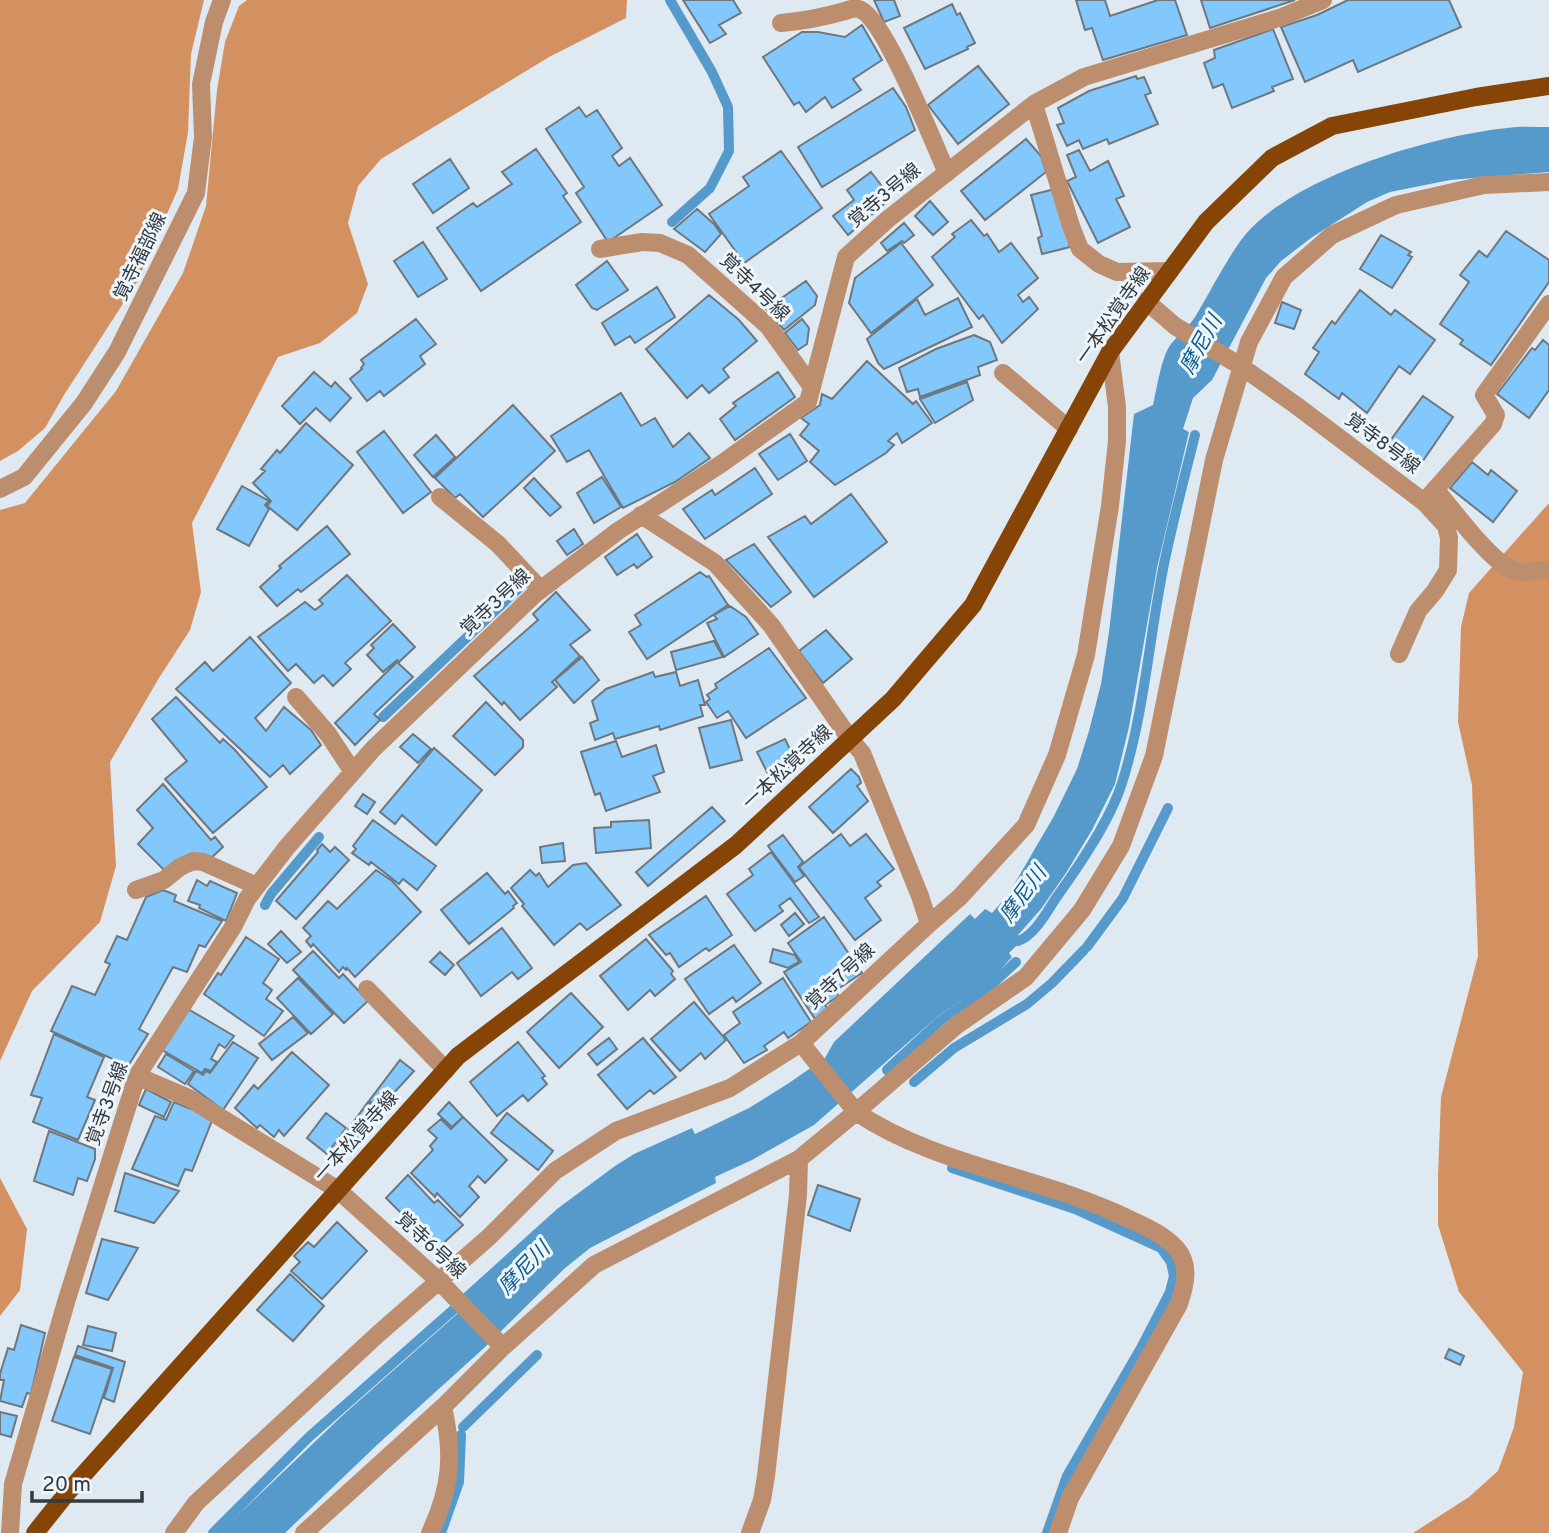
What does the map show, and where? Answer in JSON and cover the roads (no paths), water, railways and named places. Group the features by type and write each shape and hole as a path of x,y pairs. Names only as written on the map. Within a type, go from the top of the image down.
{"main road":[{"name":"一本松覚寺線","path":"35,1533 67,1493 458,1056 736,845 893,699 973,605 1110,352 1206,222 1272,158 1332,126 1476,97 1549,86"}],"street":[{"name":"覚寺福部線","path":"0,489 23,477 84,403 117,352 196,193 202,136 201,84 214,22 222,0"},
{"name":"覚寺3号線","path":"10,1533 13,1484 67,1299 137,1076 233,927 247,899 287,847 373,749 540,589 642,515 808,402 846,257 888,219 1034,104 1084,77 1282,17 1323,0"},
{"path":"781,23 816,19 854,8 863,10 877,25 947,173"},
{"path":"1034,104 1080,249 1099,264 1116,272 1170,271"},
{"path":"304,1533 443,1407 499,1344 594,1265 799,1159 853,1108 957,1025 1026,976 1082,910 1121,846 1154,756 1236,364 1284,277 1332,235 1396,205 1484,185 1549,182"},
{"name":"覚寺4号線","path":"600,250 642,242 660,243 688,255 768,326 812,387"},
{"name":"覚寺8号線","path":"1146,301 1175,326 1236,364 1429,496 1493,424 1496,415 1484,395 1549,304"},
{"name":"覚寺7号線","path":"174,1533 196,1503 377,1335 444,1287 555,1171 617,1131 730,1088 807,1050 929,925 960,897 1026,825 1057,755 1086,655 1110,506 1117,441 1117,407 1110,352"},
{"path":"1003,373 1069,429"},
{"path":"1429,496 1510,569 1530,572 1543,569"},
{"path":"1399,654 1418,611 1436,591 1448,570 1449,538 1446,526 1429,496"},
{"path":"440,497 498,544 540,589"},
{"path":"642,515 716,563 771,625 850,739 862,752 929,925"},
{"path":"296,697 328,734 353,772"},
{"path":"136,890 164,880 193,860 257,886"},
{"path":"368,989 446,1070"},
{"path":"807,1050 853,1108 875,1125 938,1152 1096,1204 1160,1235 1177,1250 1184,1262 1186,1281 1179,1304 1070,1498 1058,1533"},
{"name":"覚寺6号線","path":"137,1076 189,1098 338,1190 444,1287 499,1344"},
{"path":"750,1533 762,1500 767,1464 799,1159"},
{"path":"430,1533 437,1519 450,1470 450,1438 443,1407"}],"water":[{"name":"摩尼川","path":"1512,127 1549,127 1549,172 1450,180 1390,192 1367,202 1311,238 1281,261 1266,278 1212,380 1193,398 1183,429 1189,432 1157,568 1129,727 1115,784 1066,873 1041,909 1018,935 1022,940 1009,953 1012,957 992,979 937,1017 814,1125 752,1160 715,1177 716,1183 590,1248 564,1269 484,1348 285,1533 219,1533 343,1415 457,1314 464,1293 557,1209 634,1154 692,1128 695,1134 749,1108 825,1058 834,1042 970,914 975,919 985,909 992,913 1008,895 1054,816 1077,769 1089,731 1101,684 1109,632 1134,414 1153,405 1162,365 1171,344 1195,317 1245,235 1267,214 1296,195 1366,162 1476,132"}],"waterway":[{"path":"670,0 712,72 728,107 729,151 710,188 672,222"},
{"path":"1018,941 1040,923 1084,858 1117,798 1130,757 1158,596 1195,435"},
{"path":"383,717 520,587"},
{"path":"1087,947 1123,898 1168,808"},
{"path":"265,905 271,894 319,837"},
{"path":"914,1082 954,1048 1027,1004 1084,950"},
{"path":"887,1070 940,1021 991,985 1016,962"},
{"path":"952,1168 1075,1209 1161,1248 1171,1262 1174,1276 1170,1292 1067,1476 1047,1533"},
{"path":"213,1533 309,1437 453,1310"},
{"path":"463,1427 537,1355"},
{"path":"441,1533 459,1482 461,1435"}]}
